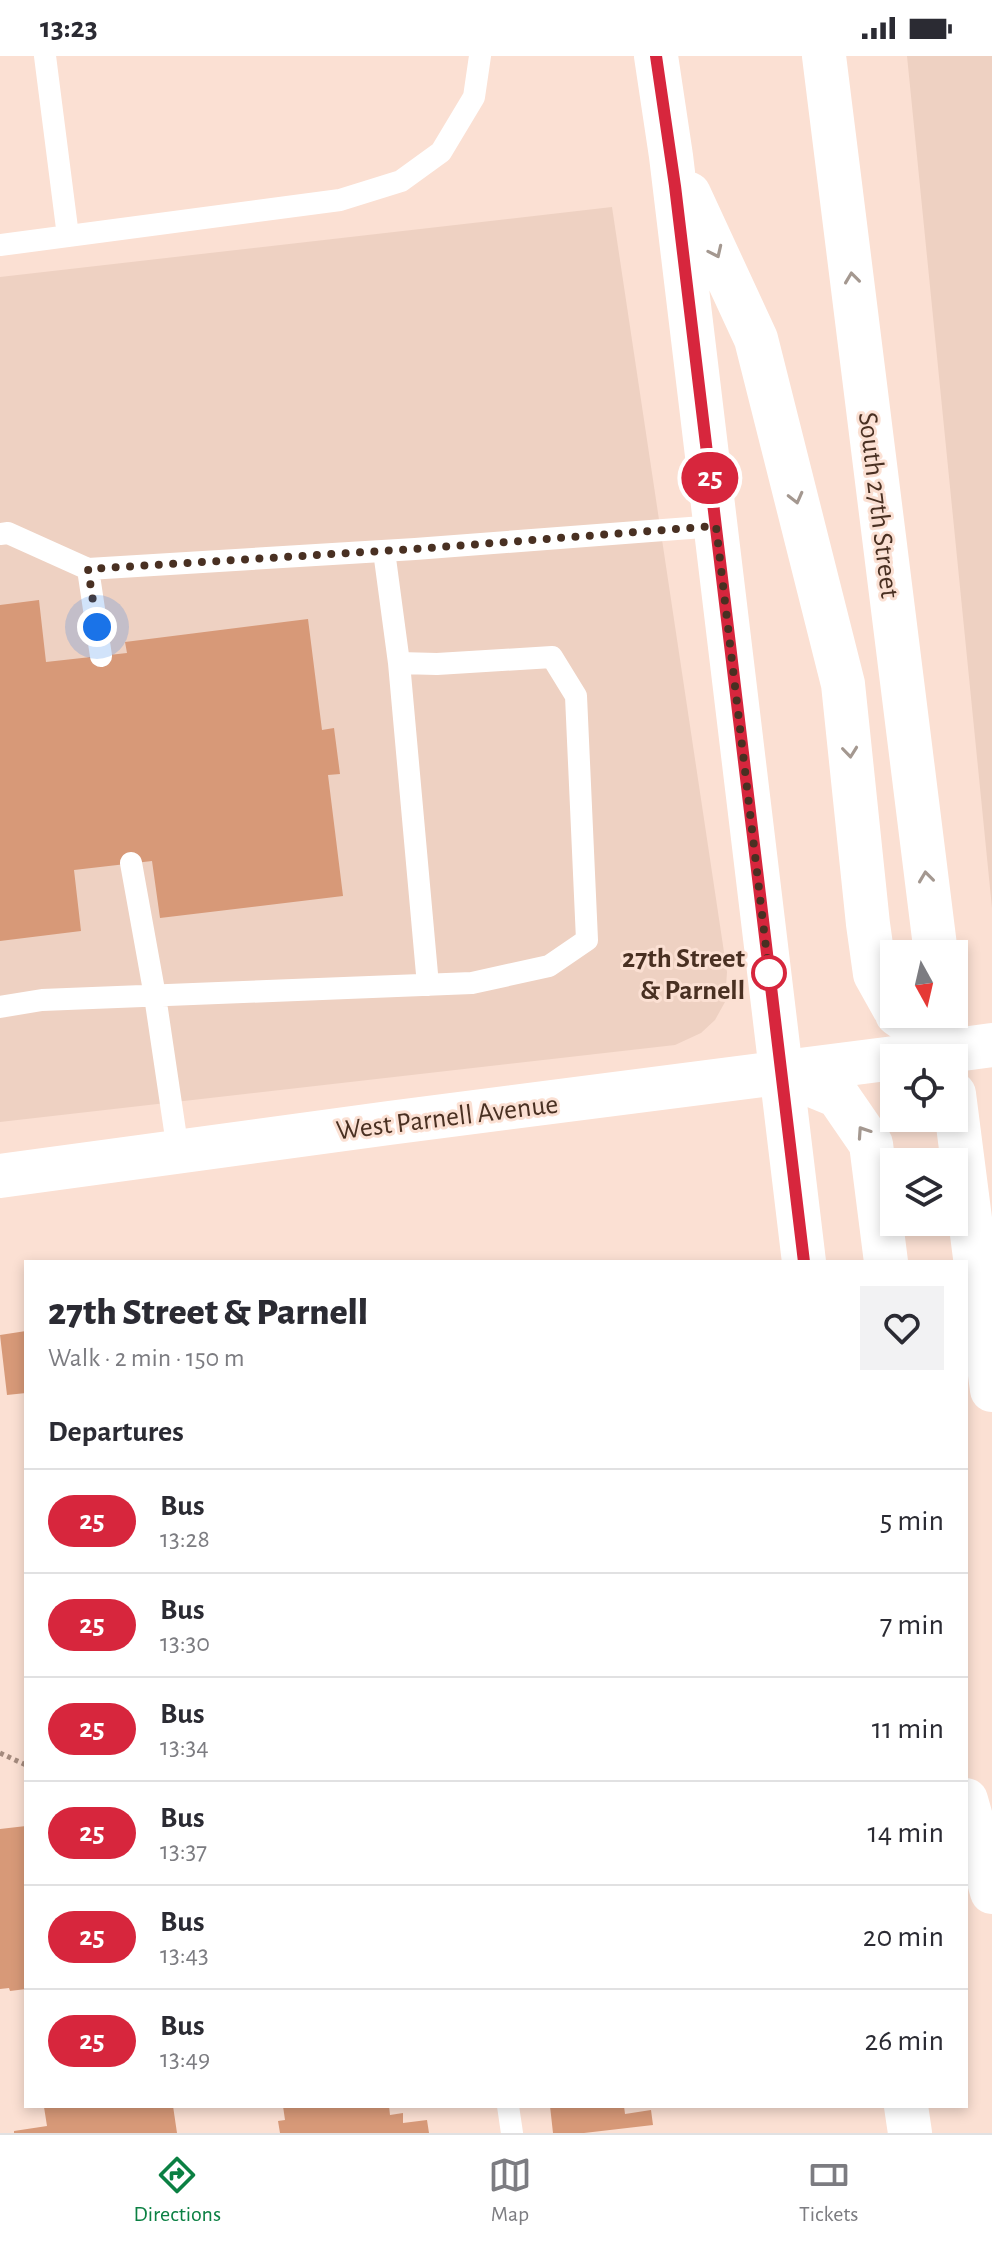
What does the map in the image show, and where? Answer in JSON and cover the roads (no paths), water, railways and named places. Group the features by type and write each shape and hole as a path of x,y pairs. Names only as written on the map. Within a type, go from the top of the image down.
{"main road":[{"path":"656,56 671,156 804,1260"},
{"name":"South 27th Street","path":"824,56 934,940"},
{"path":"671,156 756,339 843,684 868,924 875,974 880,983"},
{"path":"923,1028 948,1041"},
{"name":"West Parnell Avenue","path":"948,1041 992,1045"},
{"name":"West Parnell Avenue","path":"0,1176 880,1060"},
{"path":"782,1073 838,1096 871,1144 886,1260"},
{"path":"959,1132 992,1390"},
{"path":"968,1807 992,1892"},
{"path":"906,2108 910,2133"}],"lane":[{"path":"45,56 68,236"},
{"path":"0,245 340,200 401,181 441,152 474,97 480,56"},
{"path":"0,534 8,533 88,569 716,526"},
{"path":"384,551 399,663 428,985"},
{"path":"88,569 101,656"},
{"path":"0,1007 42,1000 472,983 549,966 587,940 576,696 552,657 437,664 399,663"},
{"path":"131,863 178,1151"},
{"path":"508,2108 512,2133"}],"place":[{"name":"27th Street & Parnell","path":"769,973"}]}
